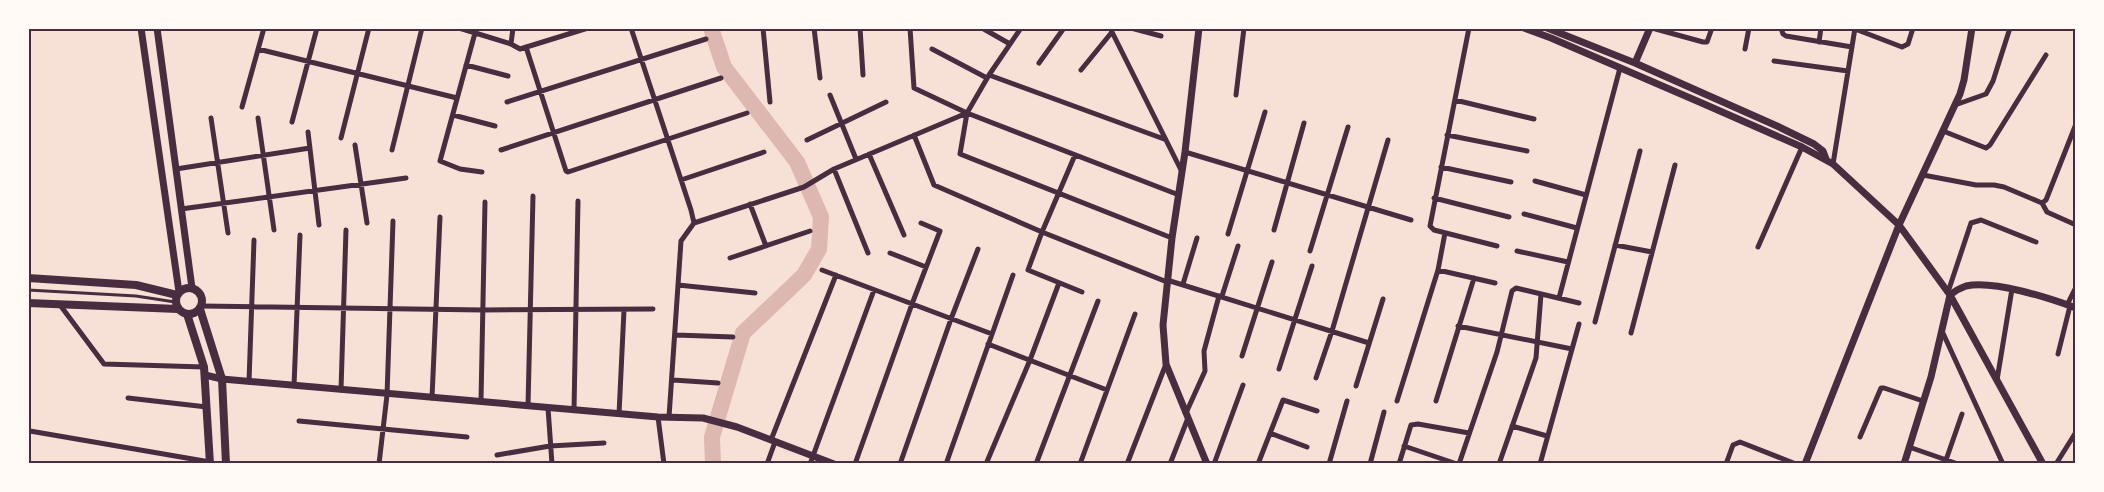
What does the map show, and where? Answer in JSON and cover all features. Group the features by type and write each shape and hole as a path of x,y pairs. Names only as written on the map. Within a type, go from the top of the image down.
{"main road":[{"path":"28,278 136,285 177,299 187,314 205,371 210,463"},
{"path":"177,299 185,288 192,288 201,295 200,307 222,380 226,464"},
{"path":"28,303 60,305 177,299"},
{"path":"187,314 194,313 200,307"}],"street":[{"path":"141,28 177,299"},
{"path":"157,28 192,288"},
{"path":"242,107 264,28"},
{"path":"291,122 317,28"},
{"path":"341,138 369,28"},
{"path":"392,150 422,28"},
{"path":"459,28 520,49 588,28"},
{"path":"511,44 513,28"},
{"path":"631,28 694,223"},
{"path":"763,28 770,102"},
{"path":"814,28 820,78"},
{"path":"860,28 863,75"},
{"path":"910,28 914,88 967,113 1179,195"},
{"path":"982,28 1010,44"},
{"path":"1021,28 988,76 967,113 960,154 1172,238"},
{"path":"1039,63 1064,28"},
{"path":"1131,28 1161,36"},
{"path":"1199,28 1163,325 1166,364 1207,464"},
{"path":"1236,94 1244,28"},
{"path":"1469,28 1430,226 1434,230 1497,246"},
{"path":"1524,28 1802,147 1829,161"},
{"path":"1547,28 1635,63 1814,144 1822,151 1829,161 1899,225 1949,294 2043,464"},
{"path":"1635,63 1651,28 1703,42 1710,39 1712,28"},
{"path":"1745,50 1749,28"},
{"path":"1781,28 1786,36 1852,47"},
{"path":"1819,42 1821,28"},
{"path":"1829,161 1855,29 1902,48 1908,44 1913,28"},
{"path":"1804,464 1899,225 1955,105 1964,80 1972,28"},
{"path":"1955,105 1986,94 1993,81 2010,28"},
{"path":"1080,70 1111,30 1182,173"},
{"path":"475,33 440,161 460,169 482,172"},
{"path":"507,102 706,39"},
{"path":"526,47 566,171 570,173 747,113"},
{"path":"258,49 457,98"},
{"path":"932,49 988,76 1164,139"},
{"path":"1943,131 1986,148 2046,54"},
{"path":"1774,61 1848,71"},
{"path":"466,65 508,76"},
{"path":"1559,298 1620,68"},
{"path":"501,150 721,78"},
{"path":"830,95 856,159"},
{"path":"1455,100 1534,119"},
{"path":"807,140 886,102"},
{"path":"1228,234 1265,112"},
{"path":"669,417 681,241 694,223 804,187 856,159 967,113"},
{"path":"453,115 495,126"},
{"path":"211,117 228,233"},
{"path":"258,118 274,230"},
{"path":"1274,230 1304,123"},
{"path":"1923,175 1971,185 1994,184 2042,202 2046,200 2076,124"},
{"path":"1310,251 1348,127"},
{"path":"308,132 319,225"},
{"path":"914,135 934,185 1042,232 1167,281 1369,343"},
{"path":"1447,135 1527,151"},
{"path":"1316,378 1388,140"},
{"path":"355,145 367,223"},
{"path":"1758,247 1802,147"},
{"path":"176,169 310,148"},
{"path":"1595,322 1640,151"},
{"path":"681,180 764,152"},
{"path":"1185,152 1411,220"},
{"path":"869,154 904,235"},
{"path":"1075,155 1042,232 1029,270 1082,292"},
{"path":"1631,333 1675,165"},
{"path":"1441,167 1511,182"},
{"path":"834,169 868,253"},
{"path":"182,208 406,178"},
{"path":"1535,181 1586,195"},
{"path":"528,406 533,196"},
{"path":"1434,198 1509,217"},
{"path":"574,410 578,201"},
{"path":"481,401 485,202"},
{"path":"2042,202 2047,213 2076,225"},
{"path":"750,204 766,246"},
{"path":"1524,214 1577,228"},
{"path":"432,398 440,217"},
{"path":"1904,464 1942,331 1949,294 1971,223 1981,220 2036,242"},
{"path":"379,464 387,395 393,221"},
{"path":"855,464 940,231 921,223"},
{"path":"341,390 346,230"},
{"path":"730,258 810,231"},
{"path":"1397,401 1438,270 1445,232"},
{"path":"294,386 300,235"},
{"path":"1183,285 1197,238"},
{"path":"249,382 254,240"},
{"path":"1615,243 1652,252"},
{"path":"1170,464 1205,369 1204,351 1238,246"},
{"path":"900,464 978,249"},
{"path":"1517,251 1568,262"},
{"path":"890,253 927,267"},
{"path":"1242,356 1272,261"},
{"path":"1279,369 1312,266"},
{"path":"822,270 992,334"},
{"path":"1438,270 1495,283"},
{"path":"945,464 1013,274"},
{"path":"767,464 773,441 836,275"},
{"path":"1436,401 1474,278"},
{"path":"986,464 1030,360 1059,283"},
{"path":"678,285 755,293"},
{"path":"1949,294 1968,286 2012,289 2071,306"},
{"path":"2058,354 2076,287"},
{"path":"1404,446 1458,464 1502,335 1514,289 1579,303"},
{"path":"1997,380 2012,289"},
{"path":"812,460 874,290"},
{"path":"1499,464 1532,369 1538,342 1541,294"},
{"path":"1356,386 1383,299"},
{"path":"1036,464 1098,301"},
{"path":"60,305 104,364 205,371 222,380 387,395 658,417 703,418 737,427 812,460 834,464"},
{"path":"200,307 437,310 653,309"},
{"path":"619,414 624,310"},
{"path":"1080,464 1135,314"},
{"path":"1540,464 1578,324"},
{"path":"1458,326 1572,349"},
{"path":"1942,331 2003,464"},
{"path":"676,335 734,337"},
{"path":"988,344 1107,390"},
{"path":"1126,464 1166,364"},
{"path":"673,380 718,383"},
{"path":"1214,464 1243,385"},
{"path":"1860,437 1881,388 1884,387 1923,401"},
{"path":"128,398 208,407"},
{"path":"1258,464 1283,400 1317,411"},
{"path":"1329,464 1347,401"},
{"path":"548,408 552,464"},
{"path":"1370,464 1384,412"},
{"path":"1946,460 1962,414"},
{"path":"658,417 664,464"},
{"path":"299,421 467,437"},
{"path":"1399,464 1409,428 1414,424 1469,433"},
{"path":"1512,426 1547,436"},
{"path":"30,431 210,463"},
{"path":"2056,464 2076,432"},
{"path":"1270,433 1307,447"},
{"path":"1726,464 1733,445 1740,442 1796,464"},
{"path":"497,455 550,446 604,443"},
{"path":"1909,447 1958,464"}],"lane":[{"path":"28,290 177,299"}],"waterway":[{"path":"711,28 724,67 797,162 821,217 819,249 804,275 743,333 712,437 713,464"}]}
